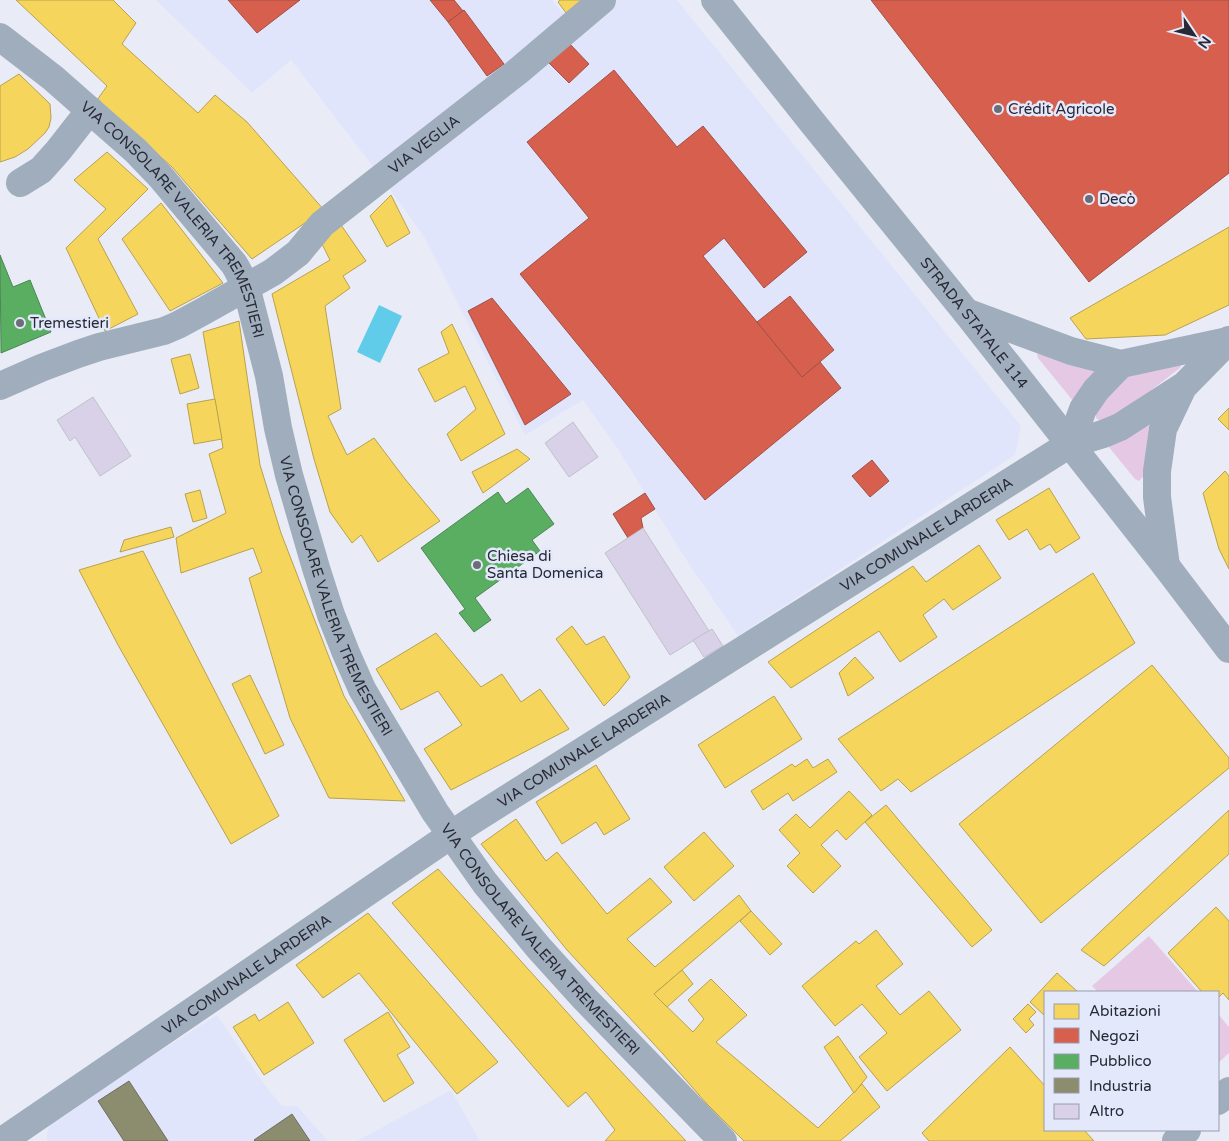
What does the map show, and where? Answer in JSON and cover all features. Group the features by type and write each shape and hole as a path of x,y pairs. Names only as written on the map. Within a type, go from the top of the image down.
{"main road":[{"name":"STRADA STATALE 114","path":"715,0 966,312 1229,649"}],"street":[{"name":"VIA VEGLIA","path":"0,386 78,354 164,331 273,272 298,253 322,224 517,72 602,0"},
{"name":"VIA CONSOLARE VALERIA TREMESTIERI","path":"0,37 53,78 125,141 160,176 234,264 246,287 269,376 289,475 331,615 362,689 435,812 484,883 585,999 723,1141"},
{"path":"20,182 41,170 90,110"},
{"name":"VIA COMUNALE LARDERIA","path":"966,312 1071,351 1121,364 1228,340"},
{"name":"VIA COMUNALE LARDERIA","path":"2,1141 450,835 1070,444 1120,427 1183,387 1228,340"},
{"path":"1070,444 1083,409 1096,390 1121,364"},
{"name":"VIA COMUNALE LARDERIA","path":"1166,566 1157,497 1157,471 1163,429 1183,387"},
{"path":"1219,1100 1229,1091"},
{"path":"1176,1141 1187,1131"}],"shaded area":[{"path":"156,0 552,0 565,16 583,0 677,0 1021,426 1015,455 738,636 681,552 618,449 583,400 525,435 423,235 291,60 252,93"},
{"path":"1041,352 1100,366 1074,402 1038,358 1037,354"},
{"path":"1182,363 1180,368 1131,405 1100,421 1096,418 1096,412 1105,397 1128,376"},
{"path":"1151,421 1152,425 1143,477 1139,481 1135,479 1108,446"},
{"path":"1149,936 1197,991 1097,991 1092,986"},
{"path":"217,1015 264,1084 282,1106 297,1106 328,1141 47,1141 50,1124 55,1118"},
{"path":"1219,1015 1229,1027 1229,1053 1219,1062"},
{"path":"451,1090 480,1141 357,1141"}],"water":[{"path":"379,305 402,316 380,363 357,352"}],"building: Abitazioni":[{"path":"16,0 113,0 136,23 122,44 198,113 215,95 247,122 324,210 252,259 172,167 97,100 107,86"},
{"path":"560,0 589,0 569,17 558,2"},
{"path":"19,74 50,104 51,118 45,133 28,149 15,157 0,162 0,86"},
{"path":"107,152 148,189 98,239 138,314 105,331 66,248 106,209 74,180"},
{"path":"391,195 410,233 387,247 370,216"},
{"path":"161,203 223,283 170,311 122,239"},
{"path":"341,225 366,261 343,276 350,288 325,306 341,409 328,416 347,455 374,438 440,521 378,562 361,535 352,543 330,512 314,459 272,294 330,260 320,240"},
{"path":"1229,227 1229,305 1165,335 1086,339 1070,318"},
{"path":"239,321 260,465 281,533 344,696 405,801 329,798 290,718 249,578 262,572 253,548 181,573 176,538 226,513 209,454 223,448 203,332"},
{"path":"452,324 505,434 461,461 447,434 476,409 465,386 435,402 418,369 449,353 441,332"},
{"path":"190,354 199,388 180,394 171,359"},
{"path":"215,399 222,439 194,444 187,404"},
{"path":"1229,408 1229,430 1218,419"},
{"path":"517,449 530,459 483,493 472,472"},
{"path":"1225,471 1229,476 1229,569 1219,549 1203,493"},
{"path":"1049,488 1080,538 1056,553 1050,544 1040,550 1027,529 1009,540 996,520"},
{"path":"200,490 207,518 193,522 185,494"},
{"path":"171,527 174,537 120,552 124,540"},
{"path":"979,545 1001,578 953,610 944,599 923,615 937,637 900,662 879,631 791,688 768,662 913,566 926,582"},
{"path":"143,551 279,816 231,844 118,645 79,570"},
{"path":"1093,573 1135,643 911,792 898,779 881,791 838,739"},
{"path":"572,626 586,645 604,636 630,677 604,706 556,639"},
{"path":"436,633 481,687 502,674 521,702 540,689 569,729 451,790 424,749 462,725 438,691 401,710 376,669"},
{"path":"855,657 874,678 848,696 839,673"},
{"path":"1152,665 1229,758 1229,768 1041,923 959,824"},
{"path":"250,675 284,745 265,754 232,684"},
{"path":"774,696 802,739 725,788 698,745"},
{"path":"807,759 813,768 828,759 837,772 793,801 788,793 763,810 751,791 792,764 795,767"},
{"path":"596,765 630,819 604,835 596,822 562,844 536,802"},
{"path":"849,791 872,815 846,840 837,830 821,845 841,866 813,893 787,866 800,853 779,830 796,814 810,828"},
{"path":"886,805 992,930 972,947 865,822"},
{"path":"1229,810 1229,854 1104,966 1081,950"},
{"path":"516,819 546,861 557,852 607,914 650,878 672,902 627,939 655,967 739,895 751,911 654,994 693,1032 704,1019 688,1000 711,979 747,1015 716,1042 818,1128 862,1084 880,1107 840,1141 744,1141 707,1104 567,950 481,844"},
{"path":"704,832 734,866 694,901 664,867"},
{"path":"438,869 686,1141 605,1141 615,1130 586,1092 568,1107 392,903"},
{"path":"1216,907 1229,921 1229,1000 1223,993 1219,997 1219,991 1201,991 1168,953"},
{"path":"751,911 782,944 770,955 740,921"},
{"path":"368,913 498,1062 457,1094 359,973 323,998 296,965"},
{"path":"876,930 903,964 876,986 900,1015 929,991 961,1030 887,1091 859,1057 887,1033 862,1004 835,1026 802,986 856,941 859,944"},
{"path":"682,970 693,984 667,1007 654,994"},
{"path":"1057,973 1077,991 1044,991 1044,1015 1030,1002"},
{"path":"288,1002 314,1043 264,1075 233,1027 255,1014 259,1021"},
{"path":"1028,1004 1036,1012 1029,1019 1034,1025 1026,1033 1013,1019"},
{"path":"388,1012 410,1047 397,1055 414,1083 384,1102 344,1040"},
{"path":"838,1036 867,1077 854,1093 824,1047"},
{"path":"1010,1047 1044,1085 1044,1131 1085,1131 1094,1141 929,1141 922,1133"}],"building: Negozi":[{"path":"228,0 300,0 257,33"},
{"path":"430,0 454,0 463,11 448,22"},
{"path":"871,0 1229,0 1229,173 1089,282"},
{"path":"464,10 504,64 487,76 448,22"},
{"path":"568,42 589,64 569,83 547,61"},
{"path":"614,70 677,147 703,126 807,252 764,288 724,238 703,256 802,377 820,362 841,388 705,500 520,274 589,218 527,142"},
{"path":"790,296 834,350 802,377 757,322"},
{"path":"492,298 571,394 525,425 468,311"},
{"path":"872,460 889,481 870,497 852,476"},
{"path":"645,493 655,509 641,518 643,528 628,538 613,514"}],"building: Pubblico":[{"path":"0,255 13,287 30,280 51,332 1,353"},
{"name":"Chiesa di Santa Domenica","path":"528,488 554,524 532,540 540,551 475,598 491,620 474,632 459,613 465,609 421,548 498,492 506,504"}],"building: Industria":[{"path":"129,1081 168,1141 124,1141 98,1101"},
{"path":"292,1114 310,1141 254,1140"}],"building: Altro":[{"path":"93,397 131,456 100,476 75,437 70,441 57,420"},
{"path":"573,422 598,457 569,477 545,443"},
{"path":"643,528 709,631 670,655 605,553"},
{"path":"712,629 723,646 704,657 693,640"}],"place":[{"name":"Crédit Agricole","path":"998,109"},
{"name":"Decò","path":"1089,199"},
{"name":"Tremestieri","path":"20,323"},
{"name":"Chiesa di Santa Domenica","path":"477,565"}]}
